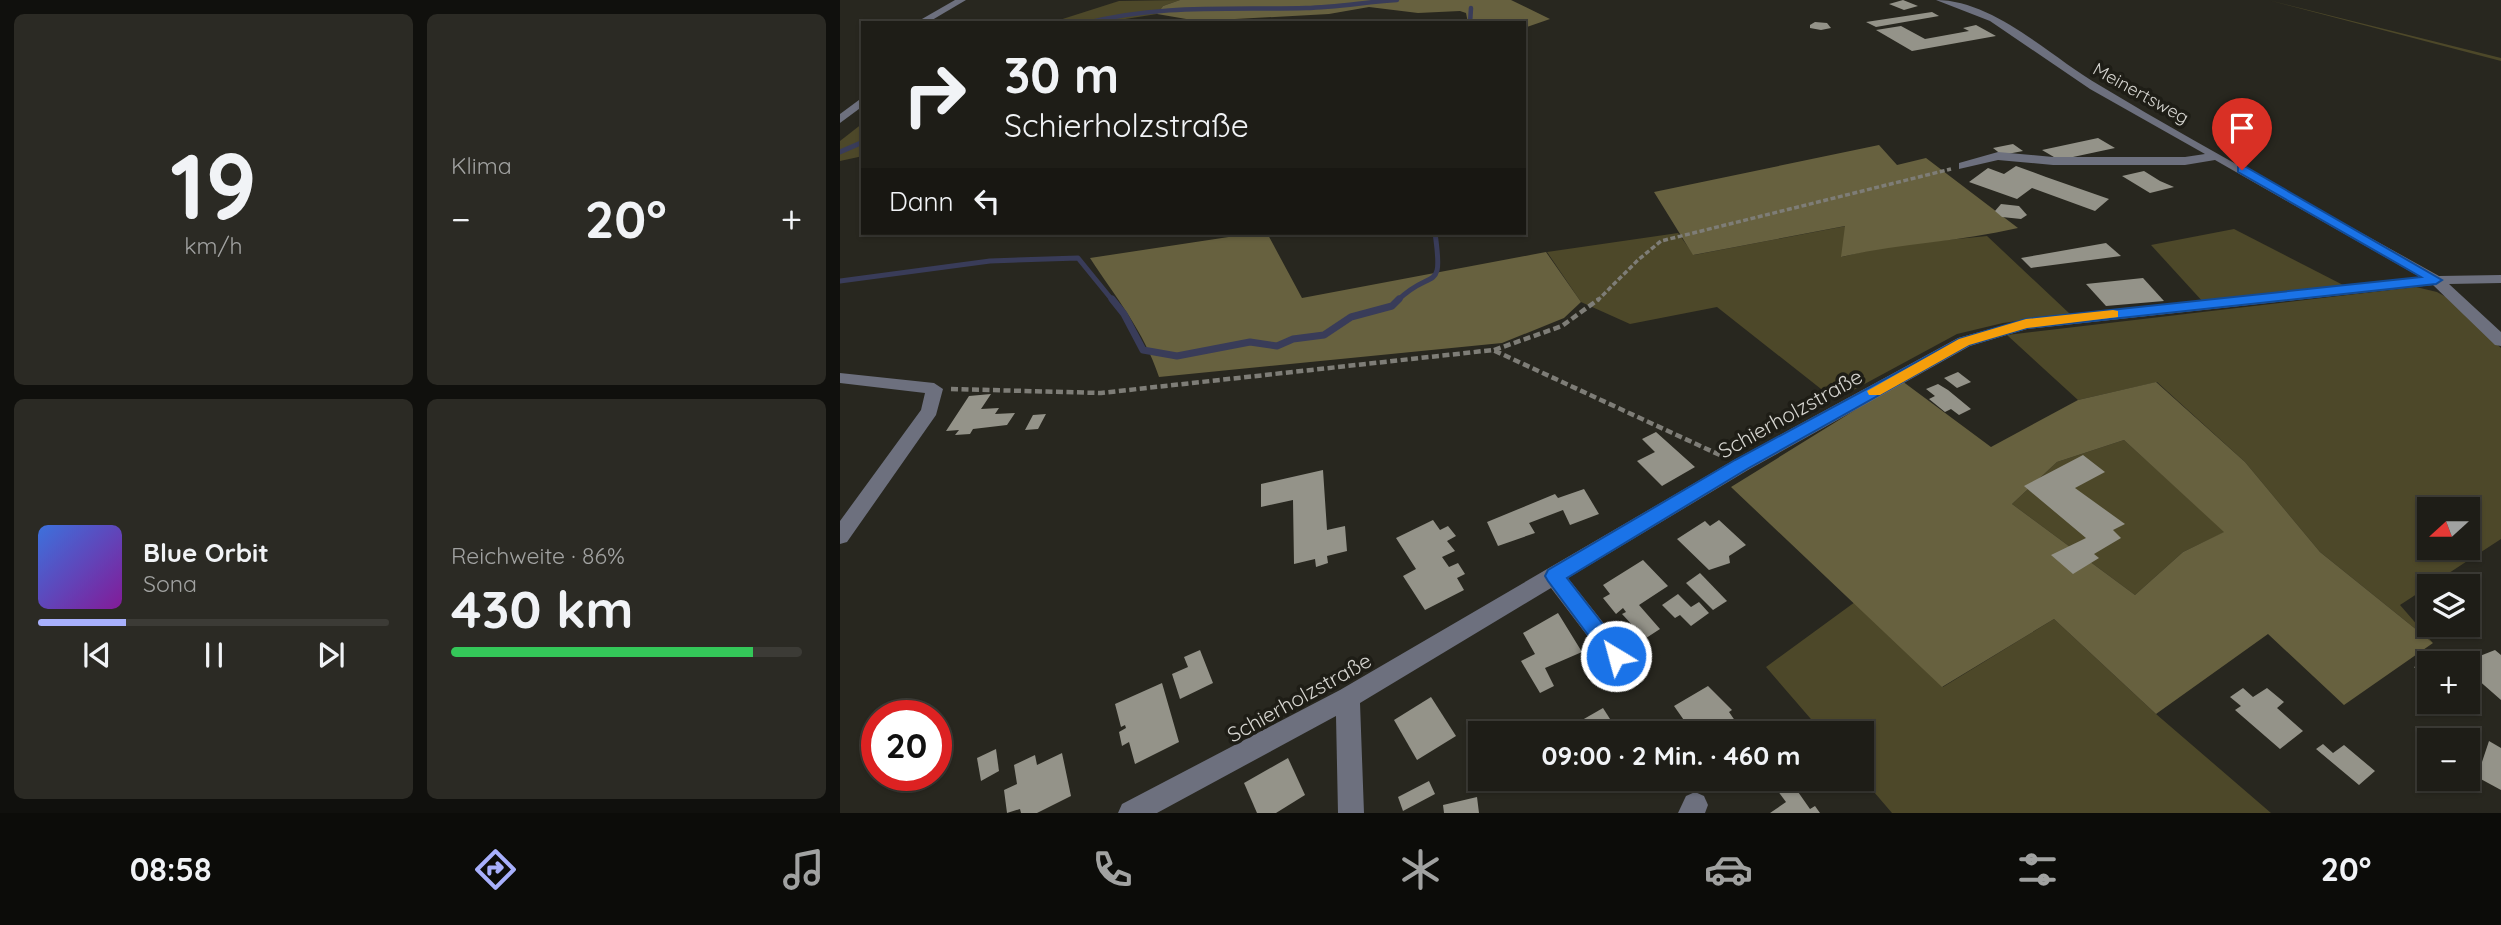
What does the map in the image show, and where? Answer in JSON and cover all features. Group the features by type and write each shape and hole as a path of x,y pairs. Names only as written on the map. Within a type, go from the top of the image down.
{"street":[{"path":"924,21 962,0"},
{"name":"Meinertsweg","path":"1941,0 1993,19 2076,76 2436,280 2501,341"},
{"path":"840,120 861,102"},
{"path":"1963,166 1998,156 2053,161 2185,161 2218,156"},
{"name":"Schierholzstraße","path":"1131,813 1348,698 1741,465 1964,342 2026,324 2436,280 2501,279"},
{"path":"840,378 934,389 930,411 840,536"},
{"path":"1554,576 1616,656"},
{"path":"1348,698 1351,813"}],"path":[{"path":"934,389 1101,393 1493,350 1571,321 1590,307 1646,251 1661,241 1769,211 1874,190 1963,166"},
{"path":"1493,350 1741,465"}],"shaded area":[{"path":"1180,0 1163,6 1157,14 1113,21 1056,21 1119,1"},
{"path":"1180,0 1511,0 1550,19 1526,27 1526,21 1468,21 1466,13 1460,11 1418,13 1369,7 1329,14 1198,21 1157,14 1163,6"},
{"path":"2268,0 2501,58 2501,61"},
{"path":"861,125 861,156 840,161 840,141"},
{"path":"1879,145 1897,165 1926,158 2018,228 1841,257 1845,226 1693,255 1654,192"},
{"path":"1846,226 1842,257 1886,246 1987,236 2070,314 2003,323 1957,334 1835,400 1717,307 1630,324 1581,302 1547,252 1678,233 1694,255"},
{"path":"2234,229 2347,287 2204,303 2151,245"},
{"path":"1242,235 1268,235 1302,298 1546,252 1581,302 1564,318 1502,343 1159,377 1146,345 1090,258"},
{"path":"2416,287 2437,292 2446,297 2501,348 2501,539 2480,553 2480,497 2417,497 2417,560 2469,560 2447,574 2417,574 2417,594 2400,605 2417,625 2417,630 2320,552 2245,462 2157,382 2078,400 2007,335"},
{"path":"1902,381 1991,447 2078,400 2156,382 2245,462 2320,552 2417,630 2417,637 2426,637 2433,643 2417,651 2417,654 2344,705 2268,634 2156,714 2054,619 1942,687 1731,487","holes":["2124,440 2224,532 2183,552 2135,595 2012,504 2057,462"]},
{"path":"2124,440 2225,532 2183,552 2135,595 2012,504 2057,462"},
{"path":"1855,602 1943,687 2054,619 2156,714 2271,813 1892,813 1873,791 1874,721 1813,721 1766,667"}],"building":[{"path":"1903,0 1918,6 1904,10 1889,4"},
{"path":"1932,12 1939,16 1876,27 1866,22"},
{"path":"1815,22 1827,23 1831,28 1810,28"},
{"path":"1976,25 1996,36 1912,51 1876,30 1901,26 1925,39 1969,31 1963,28"},
{"path":"2098,138 2115,148 2059,160 2042,150"},
{"path":"2013,144 2023,151 2002,155 1993,148"},
{"path":"2016,166 2109,199 2095,211 2032,188 2017,199 1969,182 1988,168 2004,174"},
{"path":"2144,171 2174,187 2150,193 2122,176"},
{"path":"2001,204 2019,206 2027,215 2021,219 2002,217 1995,211"},
{"path":"2106,243 2121,256 2031,268 2021,258"},
{"path":"2143,278 2164,301 2106,306 2086,284"},
{"path":"1958,372 1971,382 1957,388 1944,378"},
{"path":"1938,384 1971,409 1959,415 1951,409 1945,412 1929,399 1935,396 1926,389"},
{"path":"991,394 981,409 999,408 995,414 1015,413 1007,425 973,429 970,434 955,435 959,430 946,431 969,396"},
{"path":"1046,414 1038,429 1025,430 1033,415"},
{"path":"1656,432 1695,467 1662,486 1637,461 1655,452 1642,439"},
{"path":"2083,455 2105,472 2075,488 2125,524 2113,530 2121,538 2094,554 2099,558 2073,574 2051,555 2086,538 2024,486"},
{"path":"1323,470 1327,530 1345,526 1347,551 1327,556 1328,563 1316,567 1315,559 1294,564 1293,500 1261,507 1261,484"},
{"path":"1584,489 1599,514 1570,525 1563,510 1529,523 1535,533 1498,546 1487,522 1555,494 1558,498"},
{"path":"1433,520 1440,530 1448,526 1456,536 1447,541 1455,551 1442,557 1449,567 1458,563 1465,574 1457,578 1464,590 1425,610 1403,576 1416,569 1396,538"},
{"path":"1719,520 1746,545 1729,556 1730,563 1709,570 1677,539 1705,521 1710,526"},
{"path":"1643,560 1668,586 1639,605 1660,629 1640,642 1631,631 1635,628 1622,614 1626,612 1623,608 1616,614 1603,598 1610,594 1603,585"},
{"path":"1700,573 1727,601 1713,610 1686,583"},
{"path":"1678,594 1691,607 1699,602 1709,613 1691,626 1680,615 1675,618 1662,605"},
{"path":"1558,613 1582,652 1545,668 1554,686 1540,693 1521,661 1535,654 1523,633"},
{"path":"1200,650 1213,683 1180,699 1172,674 1188,667 1184,657"},
{"path":"2495,650 2501,655 2501,700 2480,682 2480,656"},
{"path":"1162,683 1179,742 1135,764 1129,742 1122,746 1119,732 1126,728 1125,725 1121,727 1115,704"},
{"path":"1708,686 1732,710 1729,712 1735,721 1685,721 1674,706"},
{"path":"2243,688 2253,697 2267,688 2284,702 2277,708 2303,731 2280,749 2235,710 2241,706 2230,697"},
{"path":"1431,697 1456,736 1417,760 1394,720"},
{"path":"1603,708 1611,721 1580,721"},
{"path":"2489,741 2501,748 2501,790 2480,779 2480,768"},
{"path":"2323,744 2333,753 2344,745 2375,771 2359,785 2316,749"},
{"path":"996,749 999,771 981,781 977,758"},
{"path":"1062,753 1071,796 1037,813 1021,813 1020,809 1007,813 1004,790 1017,784 1014,765 1035,755 1037,765"},
{"path":"1288,758 1305,795 1276,813 1257,813 1244,783"},
{"path":"1429,781 1435,794 1403,811 1398,797"},
{"path":"1778,791 1797,791 1810,809 1815,806 1820,813 1770,813 1786,802"},
{"path":"1477,797 1479,813 1444,813 1443,805"}],"waterway":[{"path":"1096,21 1168,10 1329,7 1397,0"},
{"path":"1470,21 1471,8"},
{"path":"840,152 861,143"},
{"path":"1397,301 1436,273 1438,265 1435,235"},
{"path":"840,281 990,261 1078,258 1113,301"},
{"path":"1112,299 1124,314 1143,350 1177,356 1250,342 1277,346 1293,339 1324,335 1351,317 1392,306 1397,301"}],"slow traffic":[{"path":"1874,391 1964,342 2026,324 2113,314"}],"route":[{"path":"1616,656 1554,576 1741,465 1964,342 2026,324 2436,280 2242,170"}]}
